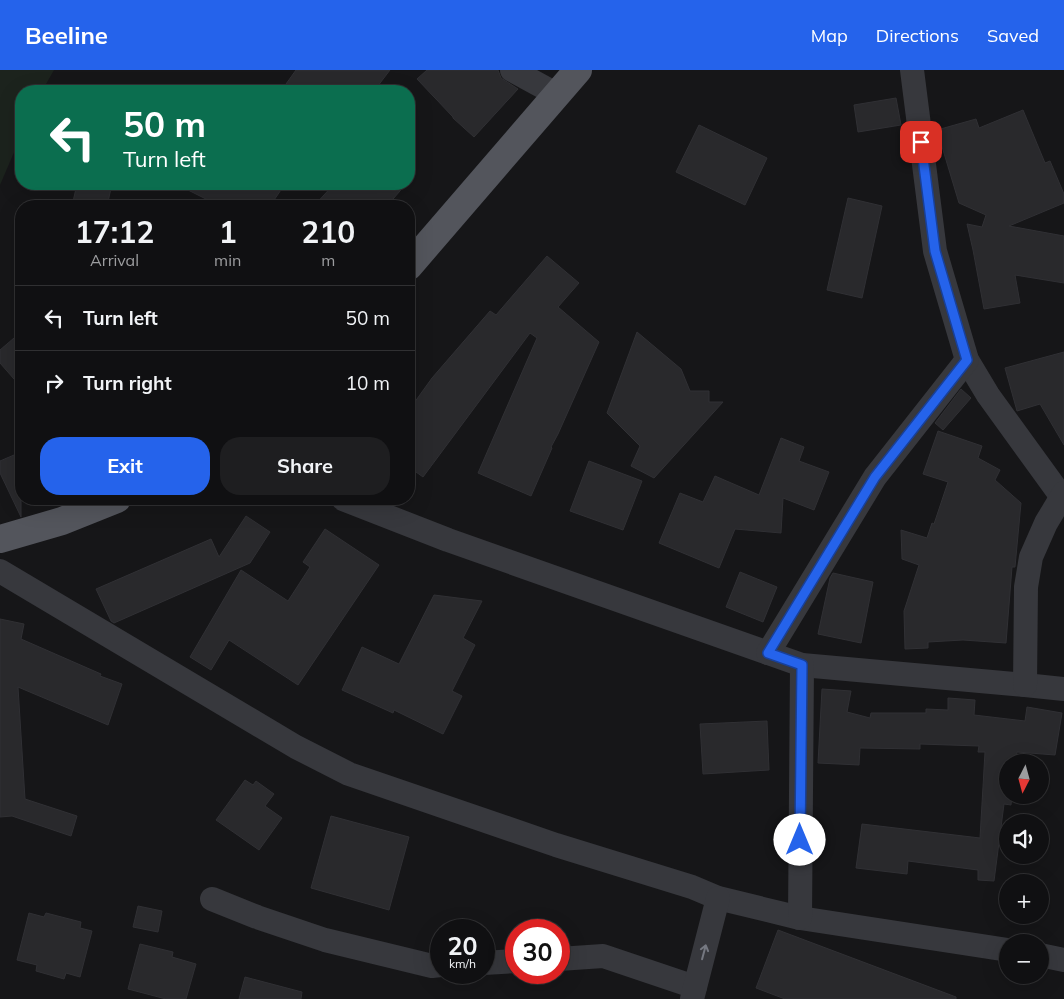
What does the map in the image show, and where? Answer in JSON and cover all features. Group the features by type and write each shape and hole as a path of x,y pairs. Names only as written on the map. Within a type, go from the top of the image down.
{"main road":[{"path":"415,259 578,70"},
{"path":"0,539 62,521 102,505"}],"street":[{"path":"512,70 556,94"},
{"path":"912,70 935,251 967,360 988,395 1063,496 1046,523 1031,557 1026,587 1025,684"},
{"path":"768,653 875,477 967,360"},
{"path":"358,505 448,540 802,665 1025,684 1064,690"},
{"path":"0,571 296,747 349,774 556,845 692,887 718,898 800,918 999,949"},
{"path":"800,918 802,665"},
{"path":"570,958 603,956 693,993 718,898"},
{"path":"212,899 257,917 326,940 430,966"},
{"path":"1049,957 1064,960"}],"shaded area":[{"path":"0,70 54,70 45,85 15,85 15,150 0,185"}],"building":[{"path":"296,70 390,70 379,85 285,85"},
{"path":"427,70 498,70 501,78 518,89 474,137 453,118 417,79"},
{"path":"896,98 901,125 858,132 854,105"},
{"path":"1023,110 1045,163 1050,161 1064,194 1064,203 1009,226 1064,236 1064,283 1015,275 1020,303 984,309 967,224 982,227 986,215 959,203 937,130 976,119 979,128"},
{"path":"699,125 767,158 745,205 676,172"},
{"path":"76,190 111,190 108,200 73,200"},
{"path":"188,190 281,190 274,200 208,200"},
{"path":"329,190 401,190 392,200 319,200"},
{"path":"848,198 882,206 862,298 827,290"},
{"path":"547,256 579,283 558,307 599,342 531,496 478,473 537,338 530,333 423,477 415,471 415,402 432,378 490,311 496,315"},
{"path":"637,332 681,369 690,391 709,391 709,402 723,402 654,478 631,466 640,446 607,413"},
{"path":"15,337 15,380 0,363 0,350"},
{"path":"1064,352 1064,445 1040,404 1017,411 1005,368"},
{"path":"961,389 971,398 943,430 935,423"},
{"path":"938,431 982,446 978,458 1000,470 995,480 1021,503 1015,567 1012,567 1006,643 963,640 928,642 928,648 905,649 904,611 919,565 902,559 901,530 927,538 932,523 934,524 948,482 923,474"},
{"path":"781,438 804,447 799,461 829,472 814,510 783,498 781,533 735,529 719,568 659,543 680,493 703,502 715,476 759,495"},
{"path":"15,455 15,504 0,473 0,461"},
{"path":"589,461 642,481 623,530 570,511"},
{"path":"15,505 21,505 21,517"},
{"path":"246,516 270,532 250,563 114,623 111,621 96,589 211,539 219,557"},
{"path":"325,529 379,565 298,685 229,640 211,670 190,657 241,570 288,601 310,567 303,562"},
{"path":"740,572 777,587 763,622 726,607"},
{"path":"833,573 873,582 861,643 818,634 830,578"},
{"path":"434,595 482,601 463,638 475,645 452,691 462,696 443,734 394,710 393,713 342,690 362,647 399,664"},
{"path":"0,619 24,624 21,639 101,674 100,676 122,684 108,725 18,687 25,799 77,816 71,836 12,816 0,817"},
{"path":"822,689 851,691 847,712 870,718 871,713 926,713 926,709 948,710 948,698 975,700 974,715 1025,721 1027,707 1062,713 1055,755 1017,752 1017,754 999,754 999,804 1004,804 1003,814 999,814 999,842 994,881 978,880 978,870 908,861 907,874 856,868 862,824 980,838 985,752 978,752 979,746 920,744 920,749 860,748 859,765 818,763"},
{"path":"767,721 769,770 703,774 700,724"},
{"path":"245,780 253,785 256,781 274,794 265,806 282,818 259,850 216,820"},
{"path":"331,816 409,837 389,910 311,888"},
{"path":"138,906 162,911 158,932 133,927"},
{"path":"29,913 44,917 46,913 81,922 80,928 92,931 80,977 66,973 64,979 36,971 37,965 17,960"},
{"path":"778,930 956,997 956,999 785,999 756,988"},
{"path":"140,944 173,952 172,957 196,964 186,999 166,999 128,989"},
{"path":"245,977 302,992 301,999 239,999"}],"route":[{"path":"800,840 802,665 768,653 875,477 967,360 935,251 921,142"}]}
